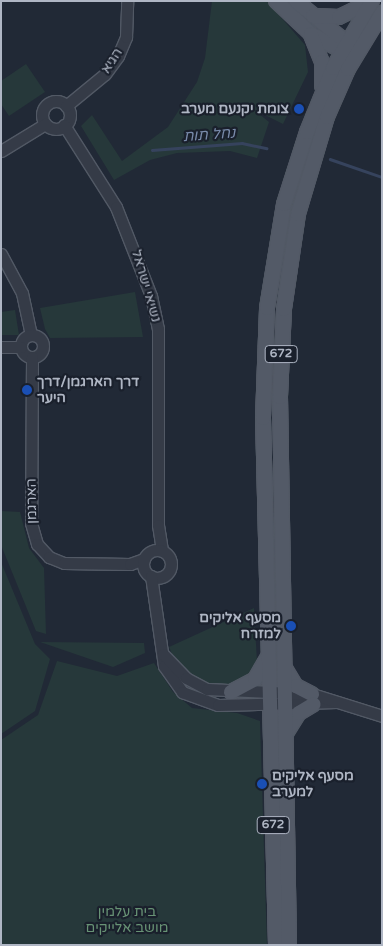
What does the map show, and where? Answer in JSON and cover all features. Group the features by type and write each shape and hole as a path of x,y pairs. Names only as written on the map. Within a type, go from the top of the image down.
{"main road":[{"path":"276,1 310,34 341,54 356,54"},
{"path":"296,1 310,16 348,41 356,54"},
{"path":"310,16 339,17 371,1"},
{"name":"672","path":"276,945 264,418 267,308 284,204 322,92 371,1"},
{"name":"672","path":"288,945 280,396 284,309 298,214 311,166 334,98 356,54 382,12"},
{"path":"310,34 322,62 322,92"},
{"path":"231,692 255,679 269,654"},
{"path":"285,666 296,686 313,699 294,718 286,735"}],"street":[{"name":"הגיא","path":"66,106 105,74 118,56 126,37 127,1"},
{"path":"58,101 66,106 69,118 64,125 56,129 45,124 45,106 58,101"},
{"path":"1,151 45,124"},
{"name":"נשיאי ישראל","path":"64,125 116,206 151,296 158,329 158,525 162,550 171,562 157,606"},
{"path":"1,254 22,293 31,334 21,347"},
{"name":"הארגמן","path":"31,334 43,345 32,357 32,523 38,544 49,557 64,563 147,565"},
{"path":"1,347 21,347 32,357"},
{"name":"נשיאי ישראל","path":"158,525 147,565 157,606 160,650 169,676 191,698 218,705 271,699"},
{"path":"162,550 147,565 166,575"},
{"path":"160,650 195,684 271,699 313,699 337,702 382,716"}],"green space":[{"path":"212,1 267,1 305,45 308,72 283,124 253,109 269,122 257,158 230,151 177,153 150,160 114,180 81,126 92,115 122,161 168,127 197,82 205,58"},
{"path":"26,64 45,92 9,116 1,104 1,81"},
{"path":"135,292 143,337 50,338 45,329 40,308"},
{"path":"15,310 19,335 1,335 1,312"},
{"path":"1,511 20,512 29,548 44,568 46,634 36,631 1,545"},
{"path":"1,562 35,644 50,659 35,711 1,734"},
{"path":"254,608 257,662 240,685 212,685 192,676 172,654 169,647"},
{"path":"40,642 144,643 145,653 113,667"},
{"name":"בית עלמין מושב אלייקים","path":"57,661 117,676 154,663 173,692 192,708 237,713 260,721 267,945 1,945 1,740 38,715"}],"waterway":[{"name":"נחל תות","path":"152,150 242,143 266,148"},
{"name":"נחל תות","path":"330,159 382,177"}],"place":[{"name":"צומת יקנעם מערב","path":"299,109"},
{"name":"דרך הארגמן/דרך היער","path":"27,390"},
{"name":"מסעף אליקים למזרח","path":"291,626"},
{"name":"מסעף אליקים למערב","path":"262,784"}]}
